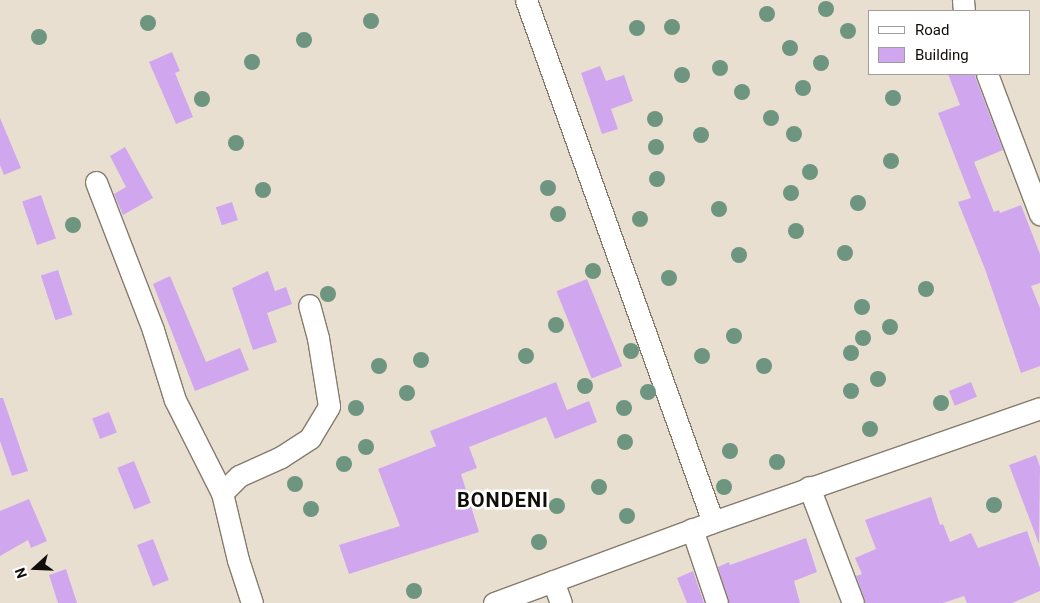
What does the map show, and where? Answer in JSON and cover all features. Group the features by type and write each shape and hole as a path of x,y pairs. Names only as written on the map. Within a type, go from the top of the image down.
{"street":[{"path":"526,0 713,522"},
{"path":"986,75 1040,214"},
{"path":"96,182 154,330 174,400 222,493 238,560 252,603"},
{"path":"222,493 239,476 281,458 310,438 330,406 318,338 309,305"},
{"path":"494,603 809,487 1040,408"},
{"path":"809,487 853,603"},
{"path":"692,530 717,603"},
{"path":"553,581 561,603"}],"building":[{"path":"172,52 180,71 175,73 193,117 176,124 149,62"},
{"path":"600,66 606,81 624,75 633,101 611,109 618,129 602,134 581,73"},
{"path":"948,75 974,75 1003,150 974,162 994,212 999,210 1000,213 1021,205 1040,254 1040,283 1031,286 1040,308 1040,366 1021,373 985,269 958,202 971,198 938,113 960,105"},
{"path":"0,118 21,168 4,175 0,165"},
{"path":"125,147 153,198 123,215 114,194 126,187 110,156"},
{"path":"41,195 56,238 37,245 22,202"},
{"path":"232,202 238,220 222,225 216,207"},
{"path":"58,270 73,315 55,320 41,276"},
{"path":"268,271 275,291 286,287 292,304 267,313 277,342 253,350 232,288"},
{"path":"170,276 206,362 240,348 249,370 195,391 153,284"},
{"path":"587,279 622,366 592,379 556,291"},
{"path":"556,382 567,410 589,401 597,422 555,439 546,417 469,447 477,468 461,474 479,532 349,574 339,545 400,526 378,469 436,446 430,431"},
{"path":"971,382 977,397 955,406 949,391"},
{"path":"0,398 3,398 28,471 12,476 0,441"},
{"path":"109,412 117,433 100,439 92,418"},
{"path":"1036,455 1040,467 1039,544 1009,465"},
{"path":"134,461 151,503 134,509 117,468"},
{"path":"931,497 940,525 943,524 950,542 971,533 978,548 1027,531 1040,568 1040,591 1012,603 967,603 964,596 943,603 866,603 856,576 862,574 855,558 876,549 865,520"},
{"path":"29,499 47,541 31,548 28,540 0,556 0,511"},
{"path":"806,538 817,572 794,581 800,603 729,603 718,567 729,562 730,565"},
{"path":"153,539 169,580 153,586 137,545"},
{"path":"66,569 77,603 58,603 49,575"},
{"path":"693,571 704,603 687,603 677,578"}],"district":[{"name":"BONDENI","path":"503,500"}]}
